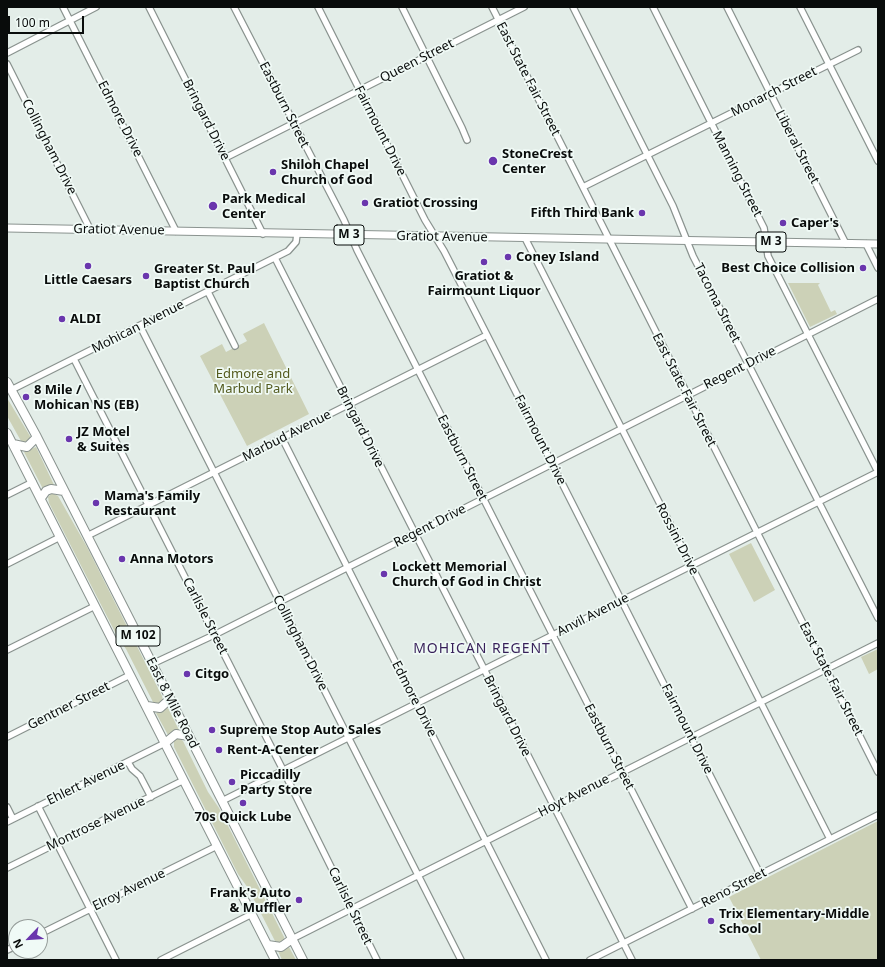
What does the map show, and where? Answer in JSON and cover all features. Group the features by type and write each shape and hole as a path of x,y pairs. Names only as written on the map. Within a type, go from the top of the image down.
{"highway":[{"name":"East 8 Mile Road","path":"7,382 37,437 303,960"},
{"name":"East 8 Mile Road","path":"7,433 275,960"},
{"path":"13,444 27,447 37,437"},
{"path":"41,498 46,491 51,489 64,491"},
{"path":"146,706 160,708 170,699"},
{"path":"165,744 176,734 189,736"},
{"path":"268,945 281,947 292,939"}],"main road":[{"name":"Gratiot Avenue","path":"7,228 263,234 878,244"}],"street":[{"name":"Edmore Drive","path":"63,7 176,231"},
{"path":"7,52 96,7"},
{"name":"Bringard Drive","path":"149,7 263,234"},
{"name":"Eastburn Street","path":"234,7 692,909"},
{"name":"Fairmount Drive","path":"318,7 425,220 436,236 487,335 760,874"},
{"path":"402,7 467,140"},
{"name":"East State Fair Street","path":"492,7 686,395 878,772"},
{"name":"Queen Street","path":"225,158 524,7"},
{"name":"Tacoma Street","path":"573,7 648,155 689,241 693,256 878,618"},
{"name":"Manning Street","path":"653,7 764,228 768,256 878,472"},
{"name":"Liberal Street","path":"727,7 846,244"},
{"path":"800,7 878,161"},
{"name":"Monarch Street","path":"583,187 858,50"},
{"name":"Collingham Drive","path":"7,64 90,229"},
{"name":"Mohican Avenue","path":"11,390 275,258 293,247 297,234"},
{"name":"Rossini Drive","path":"525,238 830,839"},
{"path":"866,244 878,268"},
{"name":"Bringard Drive","path":"275,258 414,534 632,960"},
{"path":"208,292 235,346"},
{"name":"Regent Drive","path":"152,664 214,635 878,299"},
{"name":"Collingham Drive","path":"140,326 461,960"},
{"name":"Marbud Avenue","path":"87,536 487,335"},
{"name":"Carlisle Street","path":"74,359 283,770 377,960"},
{"name":"Edmore Drive","path":"282,438 546,960"},
{"name":"Anvil Avenue","path":"222,801 878,472"},
{"path":"7,495 32,482"},
{"path":"7,564 60,537"},
{"path":"7,650 95,606"},
{"name":"Hoyt Avenue","path":"292,939 878,643"},
{"name":"Gentner Street","path":"7,737 130,675"},
{"name":"Ehlert Avenue","path":"7,822 165,744"},
{"path":"128,762 132,769 140,776 151,797"},
{"name":"Montrose Avenue","path":"7,868 184,780"},
{"path":"38,806 116,960"},
{"path":"7,807 13,819"},
{"name":"Reno Street","path":"590,960 878,815"},
{"name":"Elroy Avenue","path":"48,930 217,846"},
{"path":"160,960 252,914"}],"green space":[{"path":"788,283 820,283 818,285 831,312 835,310 837,314 810,327"},
{"name":"Edmore and Marbud Park","path":"264,323 309,414 247,446 200,356 222,344 226,352 247,341 243,334"},
{"path":"7,398 30,436 27,443 21,441 7,416"},
{"path":"36,447 54,485 43,489 24,452"},
{"path":"52,493 58,496 87,547 162,696 163,701 159,704 153,702 126,649 117,636 49,503 48,497"},
{"path":"751,543 775,590 754,602 729,554"},
{"path":"878,649 878,669 869,674 861,657"},
{"path":"168,708 179,730 168,735 156,713"},
{"path":"179,738 183,741 208,792 219,808 284,937 284,940 280,943 275,941 248,888 238,874 174,747 174,740"},
{"path":"878,821 878,960 761,960 729,897"},
{"path":"289,947 296,960 282,960 278,951"}],"place":[{"name":"StoneCrest Center","path":"493,161"},
{"name":"Shiloh Chapel Church of God","path":"273,172"},
{"name":"Gratiot Crossing","path":"365,203"},
{"name":"Park Medical Center","path":"213,206"},
{"name":"Fifth Third Bank","path":"642,213"},
{"name":"Caper's","path":"783,223"},
{"name":"Coney Island","path":"508,257"},
{"name":"Gratiot & Fairmount Liquor","path":"484,262"},
{"name":"Little Caesars","path":"88,266"},
{"name":"Best Choice Collision","path":"863,268"},
{"name":"Greater St. Paul Baptist Church","path":"146,276"},
{"name":"ALDI","path":"62,319"},
{"name":"8 Mile / Mohican NS (EB)","path":"26,397"},
{"name":"JZ Motel & Suites","path":"69,439"},
{"name":"Mama's Family Restaurant","path":"96,503"},
{"name":"Anna Motors","path":"122,559"},
{"name":"Lockett Memorial Church of God in Christ","path":"384,574"},
{"name":"Citgo","path":"187,674"},
{"name":"Supreme Stop Auto Sales","path":"212,730"},
{"name":"Rent-A-Center","path":"219,750"},
{"name":"Piccadilly Party Store","path":"232,782"},
{"name":"70s Quick Lube","path":"243,803"},
{"name":"Frank's Auto & Muffler","path":"299,900"},
{"name":"Trix Elementary-Middle School","path":"711,921"}],"district":[{"name":"MOHICAN REGENT","path":"482,649"}]}
